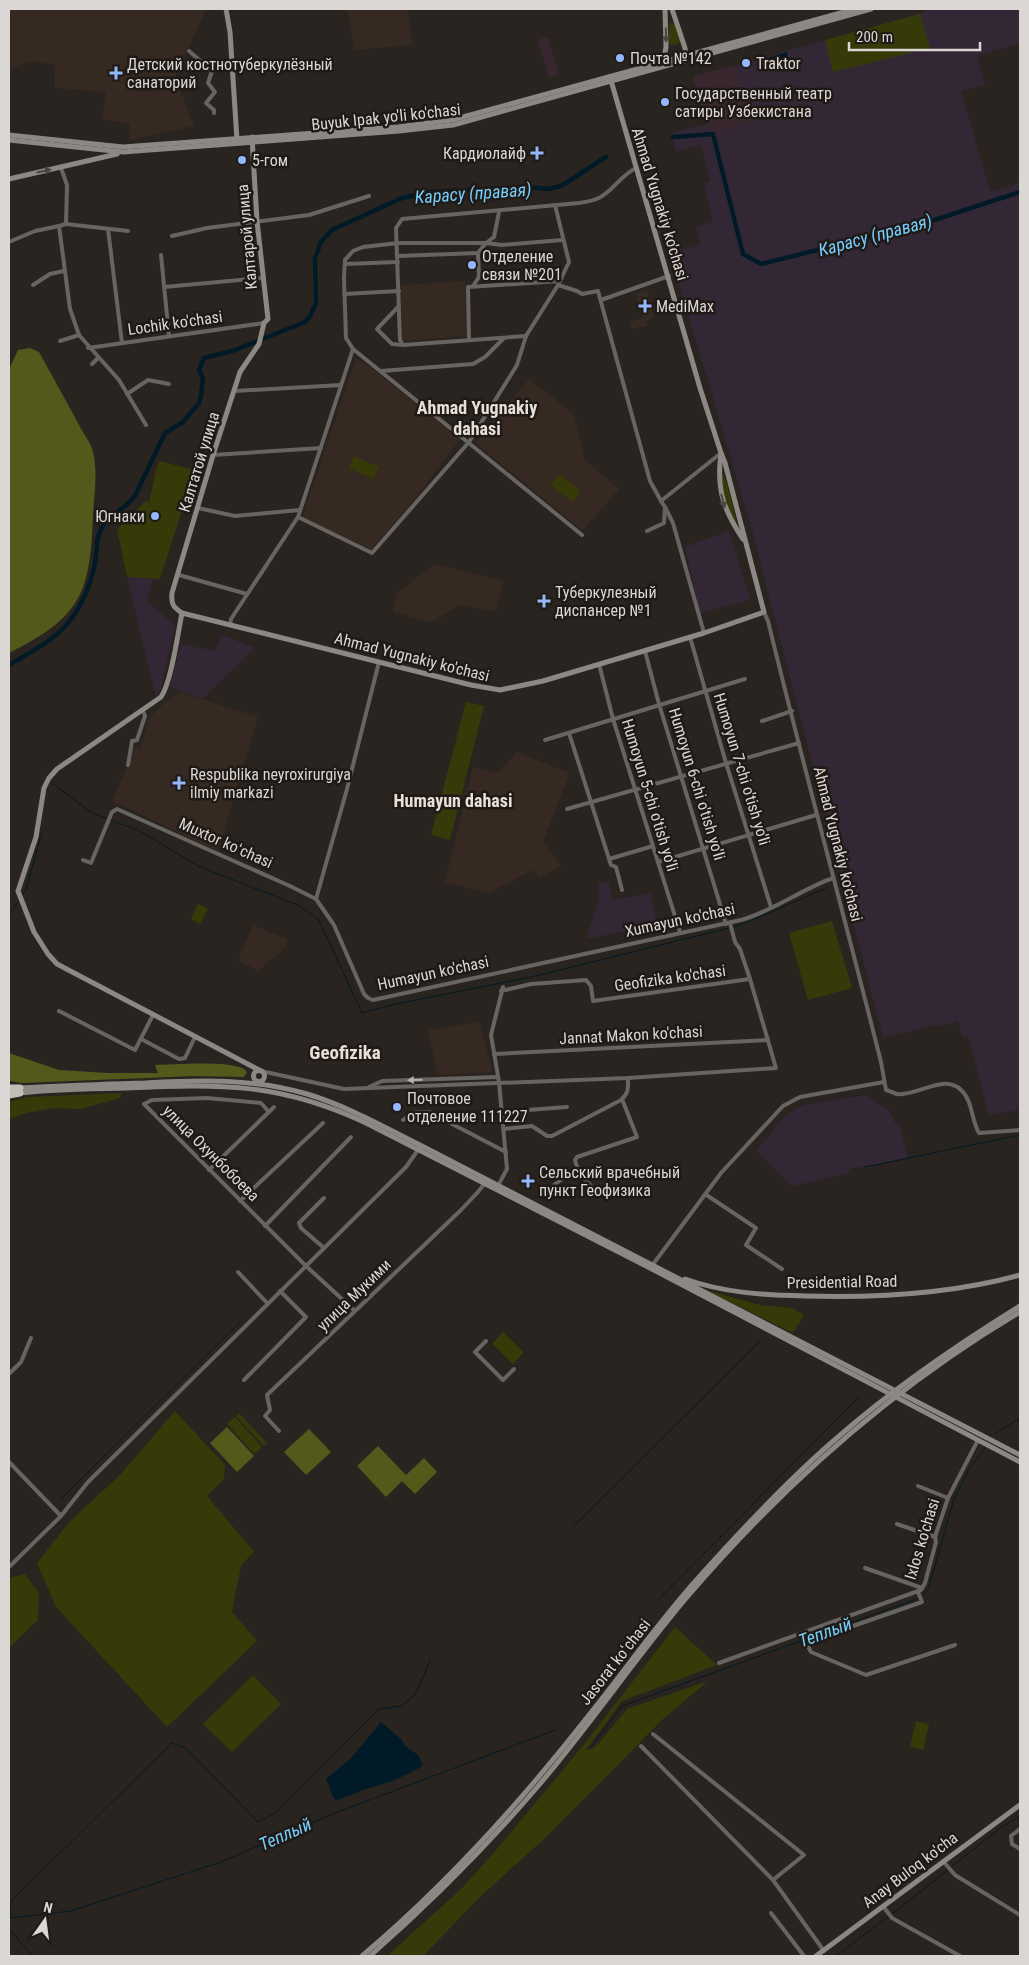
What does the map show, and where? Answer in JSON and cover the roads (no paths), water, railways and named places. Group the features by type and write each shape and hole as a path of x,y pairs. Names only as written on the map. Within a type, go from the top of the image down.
{"highway":[{"path":"9,1088 20,1090"},
{"path":"9,1095 20,1090"}],"main road":[{"path":"226,9 230,32 237,141"},
{"path":"665,9 666,47 664,64 851,10 872,9"},
{"path":"672,9 685,48 686,58"},
{"name":"Buyuk Ipak yo'li ko'chasi","path":"9,136 123,147 252,140 398,126 452,120 664,64"},
{"name":"Ahmad Yugnakiy ko'chasi","path":"171,603 174,608 182,613 471,685 500,690 543,681 645,651 764,612 725,463 700,388 611,79"},
{"name":"Buyuk Ipak yo'li ko'chasi","path":"9,140 123,152 237,141"},
{"name":"Калтарой улица","path":"252,140 262,278 268,319 264,323 262,334"},
{"path":"9,179 123,152"},
{"name":"Калтатой улица","path":"171,603 172,593 179,575 213,454 240,372 259,344 262,334"},
{"name":"Ahmad Yugnakiy ko'chasi","path":"721,454 718,470 719,484 726,512 746,544"},
{"path":"182,613 164,692 159,699 55,770 49,778 43,791 37,832 19,889 20,897 34,932 54,962 261,1071"},
{"path":"249,1065 258,1080 266,1087"},
{"path":"248,1085 258,1080 261,1071"},
{"path":"258,1080 256,1072 261,1071"},
{"path":"248,1085 258,1080"},
{"path":"20,1090 248,1085 308,1094 332,1103 896,1394 1020,1455"},
{"path":"651,1267 692,1285 1020,1462"},
{"name":"Presidential Road","path":"666,1272 701,1284 738,1292 824,1297 875,1296 936,1291 1020,1275"},
{"path":"896,1394 960,1345 1020,1306"},
{"path":"896,1394 1020,1312"},
{"name":"Jasorat koʻchasi","path":"362,1956 424,1901 515,1805 591,1713 662,1621 742,1530 831,1443 896,1394"},
{"name":"Jasorat koʻchasi","path":"370,1956 451,1880 540,1785 658,1633 723,1557 812,1466 896,1394"},
{"name":"Anay Buloq ko'cha","path":"816,1956 885,1908 1020,1805"}],"street":[{"path":"189,51 213,73 208,83 215,92 206,103 214,110 214,113"},
{"path":"61,168 67,185 66,224"},
{"path":"403,344 400,340 396,228 402,219 499,212 518,208 579,203 597,199 612,188 626,173 636,168"},
{"path":"172,236 207,228 309,215 369,196"},
{"path":"298,517 372,553 469,442 516,365 526,336 559,283 569,262 562,240 555,205"},
{"path":"473,286 479,277 478,253 494,237 499,212"},
{"path":"9,242 35,231 66,224 128,231"},
{"path":"59,226 70,309 79,335 88,348 118,380 146,425"},
{"path":"108,229 122,343"},
{"path":"562,240 502,245 486,243 398,244 363,247 353,251 345,264 346,338 354,349 582,535"},
{"path":"398,256 478,253"},
{"path":"161,255 169,336"},
{"path":"345,264 398,262"},
{"path":"33,285 50,274 64,270"},
{"path":"601,300 669,276"},
{"path":"164,287 262,278"},
{"path":"469,340 467,288 473,286 559,283 582,294 598,291 650,481 673,523 704,633"},
{"path":"344,294 399,291"},
{"path":"399,306 377,329 392,344 526,336"},
{"name":"Lochik ko'chasi","path":"88,348 264,323"},
{"path":"60,341 79,335"},
{"path":"381,371 473,364 485,357 504,338"},
{"path":"230,625 231,619 298,517 354,349"},
{"path":"92,364 98,358"},
{"path":"127,394 148,380 169,384"},
{"path":"234,391 342,385"},
{"path":"213,454 321,448"},
{"path":"661,501 721,454"},
{"path":"646,531 664,523 665,507"},
{"path":"198,508 235,516 300,510"},
{"path":"179,575 247,594"},
{"name":"Ahmad Yugnakiy ko'chasi","path":"764,612 792,712 816,815 881,1062 884,1082"},
{"name":"Humoyun 7-chi o'tish yo'li","path":"690,637 726,763 771,907"},
{"name":"Humoyun 6-chi o'tish yo'li","path":"628,1078 776,1068 740,949 735,942 703,849 645,651"},
{"path":"316,899 347,789 379,662"},
{"name":"Humoyun 5-chi o'tish yo'li","path":"599,664 613,719 680,932"},
{"path":"545,740 745,679"},
{"path":"128,765 132,741 137,740 144,716 143,711"},
{"path":"762,721 792,712"},
{"path":"569,732 611,865 616,867 622,890"},
{"path":"567,809 636,791 799,743"},
{"name":"Muxtor koʻchasi","path":"83,860 92,863 112,813 117,809 316,899"},
{"path":"658,862 816,815"},
{"path":"609,859 652,846"},
{"name":"Xumayun ko'chasi","path":"526,966 746,918 815,884 833,878"},
{"name":"Humayun ko'chasi","path":"316,899 334,925 364,994 369,999 375,1000 526,966"},
{"name":"Geofizika ko'chasi","path":"494,1054 491,1029 502,989 531,984 586,980 591,986 593,1001 750,979"},
{"path":"59,1011 135,1050 153,1015"},
{"path":"141,1039 179,1059 185,1058 195,1037"},
{"name":"Jannat Makon ko'chasi","path":"494,1054 768,1040"},
{"path":"494,1054 499,1082 507,1169 500,1182"},
{"path":"261,1071 344,1089 628,1078 628,1091 622,1099 549,1137 532,1126 504,1128"},
{"path":"258,1080 268,1074 272,1074"},
{"path":"367,1088 382,1081 498,1077"},
{"path":"651,1267 720,1173 782,1106 800,1097 884,1082 886,1090 898,1094 946,1083 962,1090 970,1104 979,1133 1020,1130"},
{"name":"улица Охунбобоева","path":"269,1112 261,1103 206,1098 152,1100 144,1104 265,1226 354,1310"},
{"path":"598,1193 585,1180 577,1168 575,1160 577,1157 636,1137 622,1099"},
{"path":"502,1112 567,1107"},
{"path":"209,1170 274,1108"},
{"path":"403,1120 416,1112 429,1112 506,1152"},
{"path":"240,1201 323,1123"},
{"path":"265,1226 351,1137"},
{"path":"9,1567 62,1516 88,1482 406,1167 419,1148"},
{"path":"554,1185 577,1168"},
{"name":"улица Мукими","path":"279,1431 265,1416 270,1410 267,1395 461,1210 486,1182"},
{"path":"705,1194 756,1228 746,1245 782,1269"},
{"path":"324,1198 299,1223 301,1228 324,1248"},
{"path":"238,1272 268,1304"},
{"path":"244,1380 306,1317 280,1292"},
{"path":"9,1374 21,1362 31,1338"},
{"path":"486,1341 475,1352 503,1380 514,1369"},
{"name":"Ixlos ko'chasi","path":"719,1663 918,1592 922,1588 936,1542 935,1537 948,1498 978,1440"},
{"path":"9,1462 62,1516"},
{"path":"918,1486 948,1498"},
{"path":"897,1524 935,1537"},
{"path":"865,1568 922,1588"},
{"path":"918,1592 921,1599 810,1641 808,1646 811,1652 866,1675 955,1645"},
{"path":"653,1734 804,1855 773,1880"},
{"path":"641,1746 773,1880 824,1951"},
{"path":"1020,1829 1010,1839 1012,1844 1020,1849"},
{"path":"944,1863 954,1875 1020,1915"},
{"path":"885,1908 891,1917 960,1956"},
{"path":"771,1913 804,1956"}],"water":[{"path":"787,52 788,58 768,64 767,58"},
{"path":"381,1722 401,1739 405,1746 418,1755 423,1766 393,1781 338,1800 334,1799 326,1779 351,1758"}],"waterway":[{"name":"Карасу (правая)","path":"673,137 713,134 743,254 761,264 919,225 1020,192"},
{"name":"Карасу (правая)","path":"9,665 57,634 78,609 88,589 95,563 98,537 102,527 109,518 135,496 165,433 183,422 199,403 203,378 199,370 204,358 235,350 305,322 310,316 316,303 315,258 321,242 332,230 402,198 431,192 526,187 548,189 561,186 606,157"},
{"path":"52,783 92,813 140,831 198,866 300,906 319,920 362,1013 396,1004 536,976 725,929 746,923 826,888"},
{"path":"22,896 26,890 42,832"},
{"path":"9,915 20,899"},
{"path":"865,1167 1020,1135"},
{"path":"62,1498 240,1322"},
{"path":"574,1526 760,1341"},
{"path":"658,1600 858,1398"},
{"name":"Теплый","path":"995,1434 1020,1418"},
{"name":"Теплый","path":"922,1596 928,1590 954,1499 969,1469 985,1448"},
{"name":"Теплый","path":"591,1747 622,1706 919,1598"},
{"path":"11,1917 10,1902 172,1743 186,1748 258,1822 276,1813 379,1709 401,1706 415,1695 430,1661"},
{"name":"Теплый","path":"9,1918 71,1911 221,1862 330,1815 555,1730"},
{"path":"951,1867 999,1829 1020,1816"},
{"path":"892,1914 948,1870"},
{"path":"836,1956 889,1916"},
{"path":"9,1929 33,1956"}],"place":[{"name":"Почта №142","path":"620,58"},
{"name":"Traktor","path":"746,63"},
{"name":"Детский костнотуберкулёзный санаторий","path":"116,73"},
{"name":"Государственный театр сатиры Узбекистана","path":"665,102"},
{"name":"Кардиолайф","path":"537,153"},
{"name":"5-гом","path":"242,160"},
{"name":"Отделение связи №201","path":"472,265"},
{"name":"MediMax","path":"645,306"},
{"name":"Югнаки","path":"155,516"},
{"name":"Туберкулезный диспансер №1","path":"544,601"},
{"name":"Respublika neyroxirurgiya ilmiy markazi","path":"179,783"},
{"name":"Почтовое отделение 111227","path":"397,1107"},
{"name":"Сельский врачебный пункт Геофизика","path":"528,1181"}],"district":[{"name":"Ahmad Yugnakiy dahasi","path":"477,417"},
{"name":"Humayun dahasi","path":"453,800"},
{"name":"Geofizika","path":"345,1052"}]}
